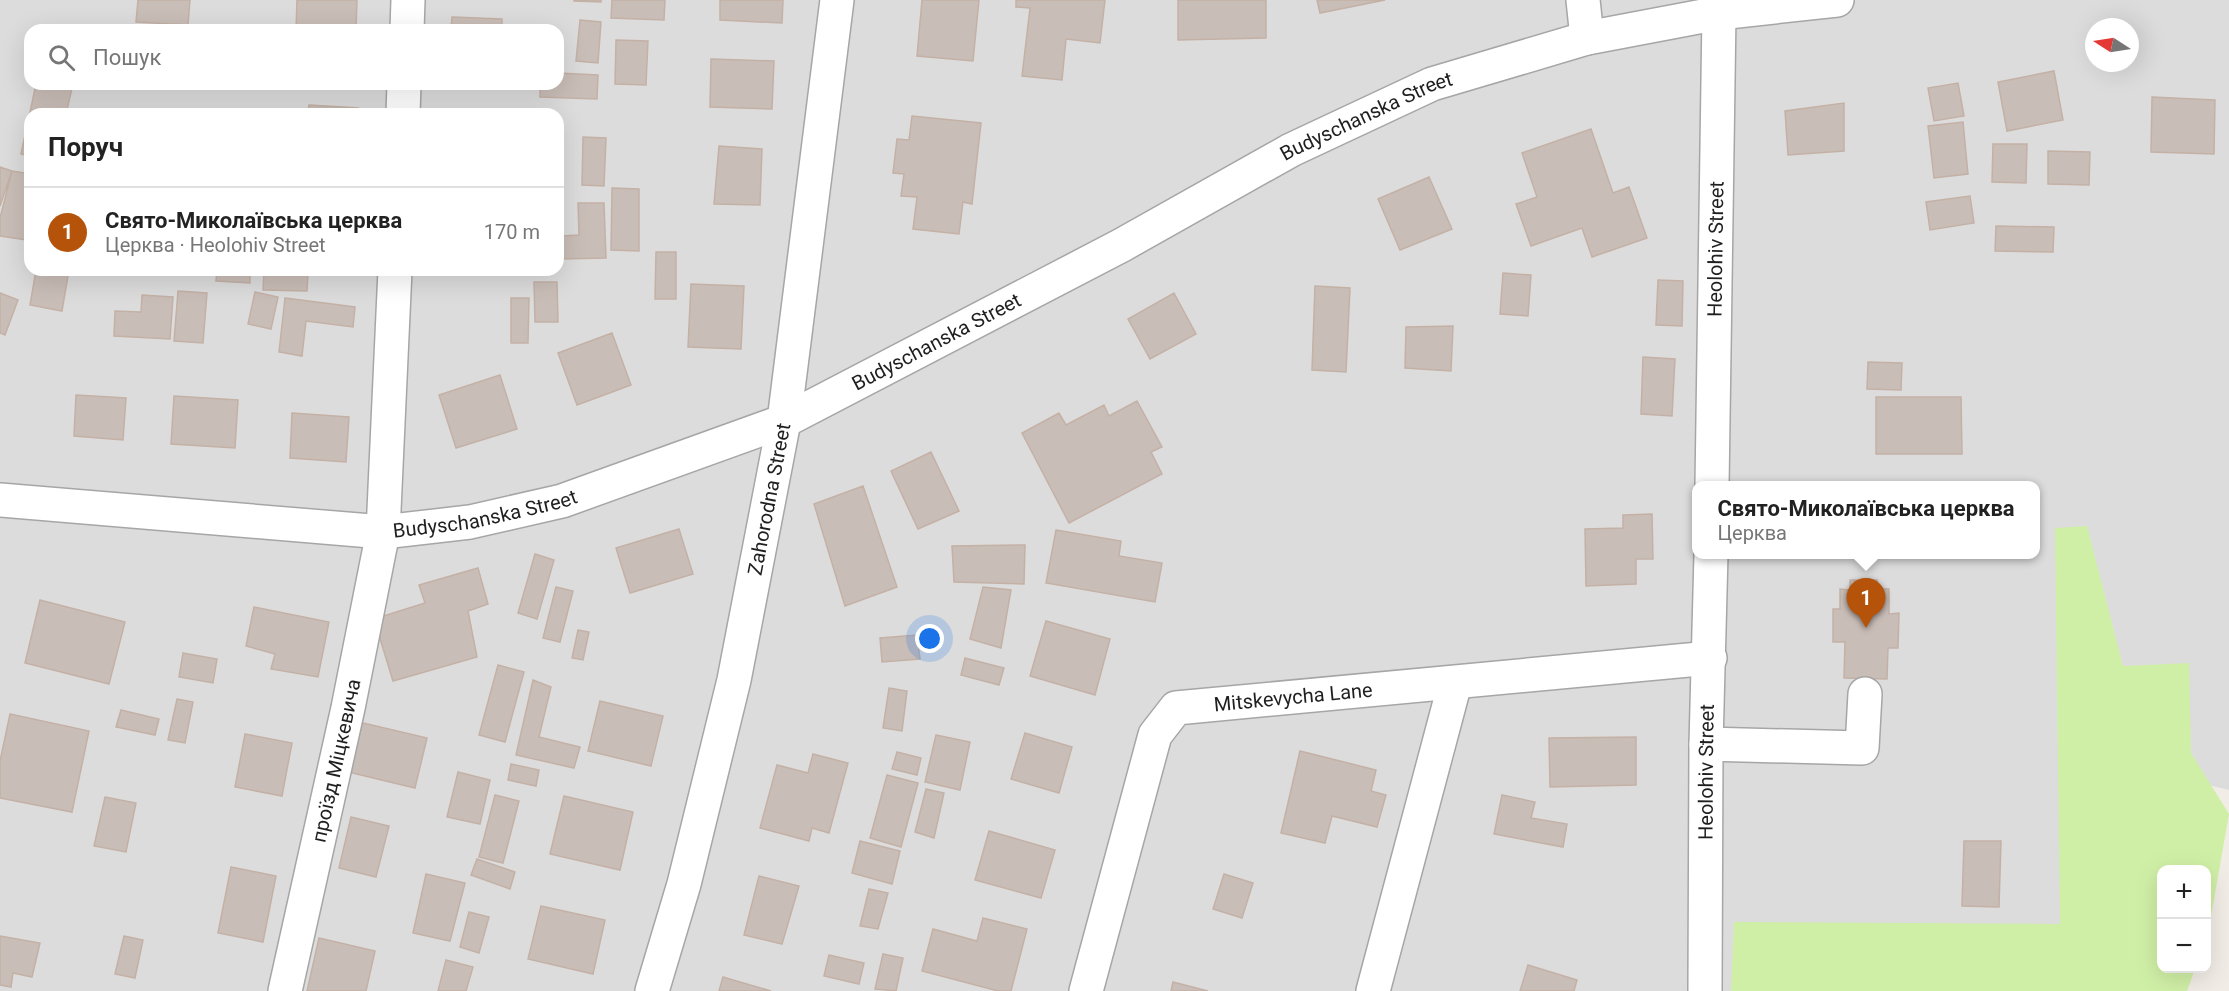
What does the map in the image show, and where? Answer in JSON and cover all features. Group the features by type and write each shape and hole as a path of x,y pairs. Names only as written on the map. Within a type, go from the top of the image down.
{"street":[{"path":"407,24 408,0"},
{"name":"Zahorodna Street","path":"652,991 684,884 734,680 784,421 837,0"},
{"path":"1583,0 1587,38"},
{"name":"Budyschanska Street","path":"0,500 383,532 470,522 562,501 784,421 1122,245 1291,150 1432,84 1587,38 1719,13 1837,0"},
{"name":"Heolohiv Street","path":"1712,481 1719,13"},
{"path":"403,108 404,90"},
{"name":"проїзд Міцкевича","path":"285,991 348,708 383,532 395,276"},
{"name":"Heolohiv Street","path":"1705,991 1706,744 1711,559"},
{"name":"Mitskevycha Lane","path":"1086,991 1155,735 1176,708 1710,658"},
{"path":"1373,991 1455,683"},
{"path":"1706,744 1862,748 1865,694"}],"shaded area":[{"path":"0,0 2229,0 2229,790 2094,757 2097,945 1745,991 0,991"}],"green space":[{"path":"2087,526 2123,666 2189,663 2191,753 2229,814 2211,916 2211,865 2157,865 2157,973 2194,973 2187,991 1731,991 1734,922 2060,924 2055,528"}],"building":[{"path":"138,0 190,0 188,24 136,22"},
{"path":"297,0 357,0 356,24 296,24"},
{"path":"601,0 601,2 574,1"},
{"path":"612,0 665,0 664,20 611,18"},
{"path":"720,0 783,0 782,23 720,20"},
{"path":"922,0 979,0 973,61 917,56"},
{"path":"1016,0 1105,0 1100,43 1066,39 1062,80 1022,76 1030,8 1016,7"},
{"path":"1178,0 1266,0 1266,38 1178,40"},
{"path":"1317,0 1385,0 1320,13"},
{"path":"452,17 502,19 502,24 451,24"},
{"path":"580,20 601,22 598,63 576,61"},
{"path":"616,40 648,41 646,85 615,84"},
{"path":"711,59 774,61 772,109 710,107"},
{"path":"2054,71 2063,120 2007,131 1998,82"},
{"path":"564,73 598,75 597,99 540,97 540,90 564,90"},
{"path":"1958,83 1964,116 1934,121 1928,88"},
{"path":"35,90 72,90 67,108 31,108"},
{"path":"2152,97 2215,100 2214,154 2151,152"},
{"path":"1844,103 1844,151 1788,155 1785,111"},
{"path":"309,105 358,108 309,108"},
{"path":"912,116 981,123 972,204 963,202 959,234 913,229 917,197 901,196 904,174 893,173 897,139 909,140"},
{"path":"1963,122 1968,174 1934,178 1928,126"},
{"path":"1591,129 1613,193 1629,187 1647,238 1592,257 1582,228 1531,246 1516,204 1537,197 1522,153"},
{"path":"583,137 606,138 604,186 582,185"},
{"path":"1993,144 2027,144 2026,183 1992,182"},
{"path":"719,146 762,149 760,205 714,204"},
{"path":"2048,151 2090,152 2089,185 2048,184"},
{"path":"0,167 12,171 0,206"},
{"path":"12,171 24,173 24,240 0,236 0,218"},
{"path":"1429,177 1452,229 1400,250 1378,199"},
{"path":"612,188 639,189 639,251 611,250"},
{"path":"1970,196 1974,223 1930,230 1926,202"},
{"path":"578,203 604,203 606,258 564,259 564,236 579,235"},
{"path":"1996,226 2054,227 2053,252 1995,251"},
{"path":"656,252 676,252 676,299 655,299"},
{"path":"1503,273 1531,275 1528,316 1500,314"},
{"path":"35,276 68,276 62,311 30,305"},
{"path":"216,276 250,276 250,283 216,281"},
{"path":"264,276 308,276 307,291 263,290"},
{"path":"1658,280 1683,281 1682,326 1656,325"},
{"path":"534,282 557,282 558,322 535,322"},
{"path":"691,284 744,286 741,349 688,347"},
{"path":"1315,286 1350,288 1346,372 1312,370"},
{"path":"178,291 207,293 203,343 174,341"},
{"path":"255,292 278,297 271,329 248,324"},
{"path":"0,293 18,300 5,335 0,333"},
{"path":"1174,293 1196,334 1150,359 1128,319"},
{"path":"142,295 173,297 170,339 114,336 115,311 141,312"},
{"path":"285,298 355,307 353,327 306,321 302,356 279,352"},
{"path":"511,298 529,298 528,343 511,343"},
{"path":"1453,326 1451,371 1405,368 1406,327"},
{"path":"612,333 631,385 577,405 558,353"},
{"path":"1643,357 1675,359 1672,416 1641,414"},
{"path":"1868,362 1902,363 1901,390 1867,389"},
{"path":"500,375 517,429 456,448 439,395"},
{"path":"76,395 126,398 123,440 74,436"},
{"path":"174,396 238,400 235,448 171,444"},
{"path":"1876,397 1961,397 1962,454 1876,454"},
{"path":"1137,401 1162,447 1151,452 1162,474 1069,523 1022,433 1059,413 1066,425 1104,405 1109,416"},
{"path":"292,413 349,417 346,462 290,458"},
{"path":"931,452 959,511 918,529 891,471"},
{"path":"863,486 897,587 845,606 814,504"},
{"path":"1652,514 1653,559 1636,559 1636,584 1586,586 1585,529 1623,528 1623,515"},
{"path":"679,529 693,574 630,593 616,548"},
{"path":"1056,530 1121,541 1119,556 1162,563 1155,602 1046,583"},
{"path":"1025,545 1024,584 954,582 952,546"},
{"path":"535,554 554,560 537,619 518,613"},
{"path":"478,568 488,604 468,611 477,657 393,681 374,619 425,603 419,585"},
{"path":"1850,580 1877,580 1877,589 1889,589 1889,614 1899,613 1898,648 1888,648 1887,679 1844,678 1845,642 1833,642 1833,609 1840,609 1840,589 1850,590"},
{"path":"556,587 573,591 560,642 543,638"},
{"path":"983,587 1011,590 1001,648 970,639"},
{"path":"40,600 125,622 109,684 25,663"},
{"path":"254,607 329,622 318,677 271,669 275,654 246,646"},
{"path":"1046,621 1110,639 1095,695 1030,676"},
{"path":"578,630 589,632 583,660 572,658"},
{"path":"917,635 920,659 882,662 880,638"},
{"path":"183,653 217,659 213,683 179,677"},
{"path":"965,658 1004,668 999,685 961,675"},
{"path":"498,665 524,672 505,742 479,735"},
{"path":"533,680 551,687 539,737 580,747 574,768 516,755"},
{"path":"889,688 907,691 902,731 883,728"},
{"path":"177,699 193,702 185,743 168,740"},
{"path":"600,701 663,716 651,766 588,751"},
{"path":"121,710 159,719 155,735 116,727"},
{"path":"10,714 89,731 72,812 0,798 0,761"},
{"path":"359,722 427,738 415,788 348,772"},
{"path":"1025,733 1072,747 1059,793 1011,779"},
{"path":"245,734 292,743 282,796 235,787"},
{"path":"936,735 970,742 960,790 925,782"},
{"path":"1636,737 1636,785 1550,787 1549,738"},
{"path":"1300,751 1376,770 1371,791 1386,795 1377,827 1332,816 1325,843 1281,833"},
{"path":"897,752 921,758 917,775 892,769"},
{"path":"813,754 848,763 829,833 812,828 809,841 760,828 777,765 808,773"},
{"path":"511,764 539,770 536,786 508,780"},
{"path":"458,772 490,780 480,824 447,817"},
{"path":"887,775 918,783 901,847 870,838"},
{"path":"926,789 944,793 934,838 915,832"},
{"path":"495,795 519,801 503,863 479,857"},
{"path":"1502,795 1535,802 1531,818 1567,824 1563,847 1494,834"},
{"path":"564,796 633,812 620,870 550,854"},
{"path":"105,797 136,803 126,852 94,846"},
{"path":"351,817 389,826 376,877 339,868"},
{"path":"989,831 1055,850 1041,898 975,880"},
{"path":"860,841 900,851 892,884 852,873"},
{"path":"1964,841 2001,841 1999,907 1962,906"},
{"path":"477,859 515,872 510,889 471,875"},
{"path":"231,867 276,876 263,942 218,933"},
{"path":"426,874 465,883 450,941 413,933"},
{"path":"1224,874 1253,883 1242,918 1213,909"},
{"path":"759,876 799,886 782,944 744,935"},
{"path":"869,889 888,893 878,929 860,926"},
{"path":"541,906 605,920 593,974 528,959"},
{"path":"469,912 489,917 479,953 460,947"},
{"path":"983,918 1027,929 1011,991 998,991 922,971 933,929 977,941"},
{"path":"0,936 40,943 32,977 13,973 11,987 0,985"},
{"path":"124,936 143,940 135,978 115,974"},
{"path":"319,938 375,951 366,991 307,991"},
{"path":"883,954 903,958 896,991 875,989"},
{"path":"829,955 864,963 859,984 824,976"},
{"path":"446,960 473,967 466,991 438,991"},
{"path":"1528,965 1577,980 1574,991 1520,991"},
{"path":"723,977 771,991 719,991"},
{"path":"1173,982 1208,991 1171,991"}],"place":[{"name":"Свято-Миколаївська церква","path":"1866,628"}]}
